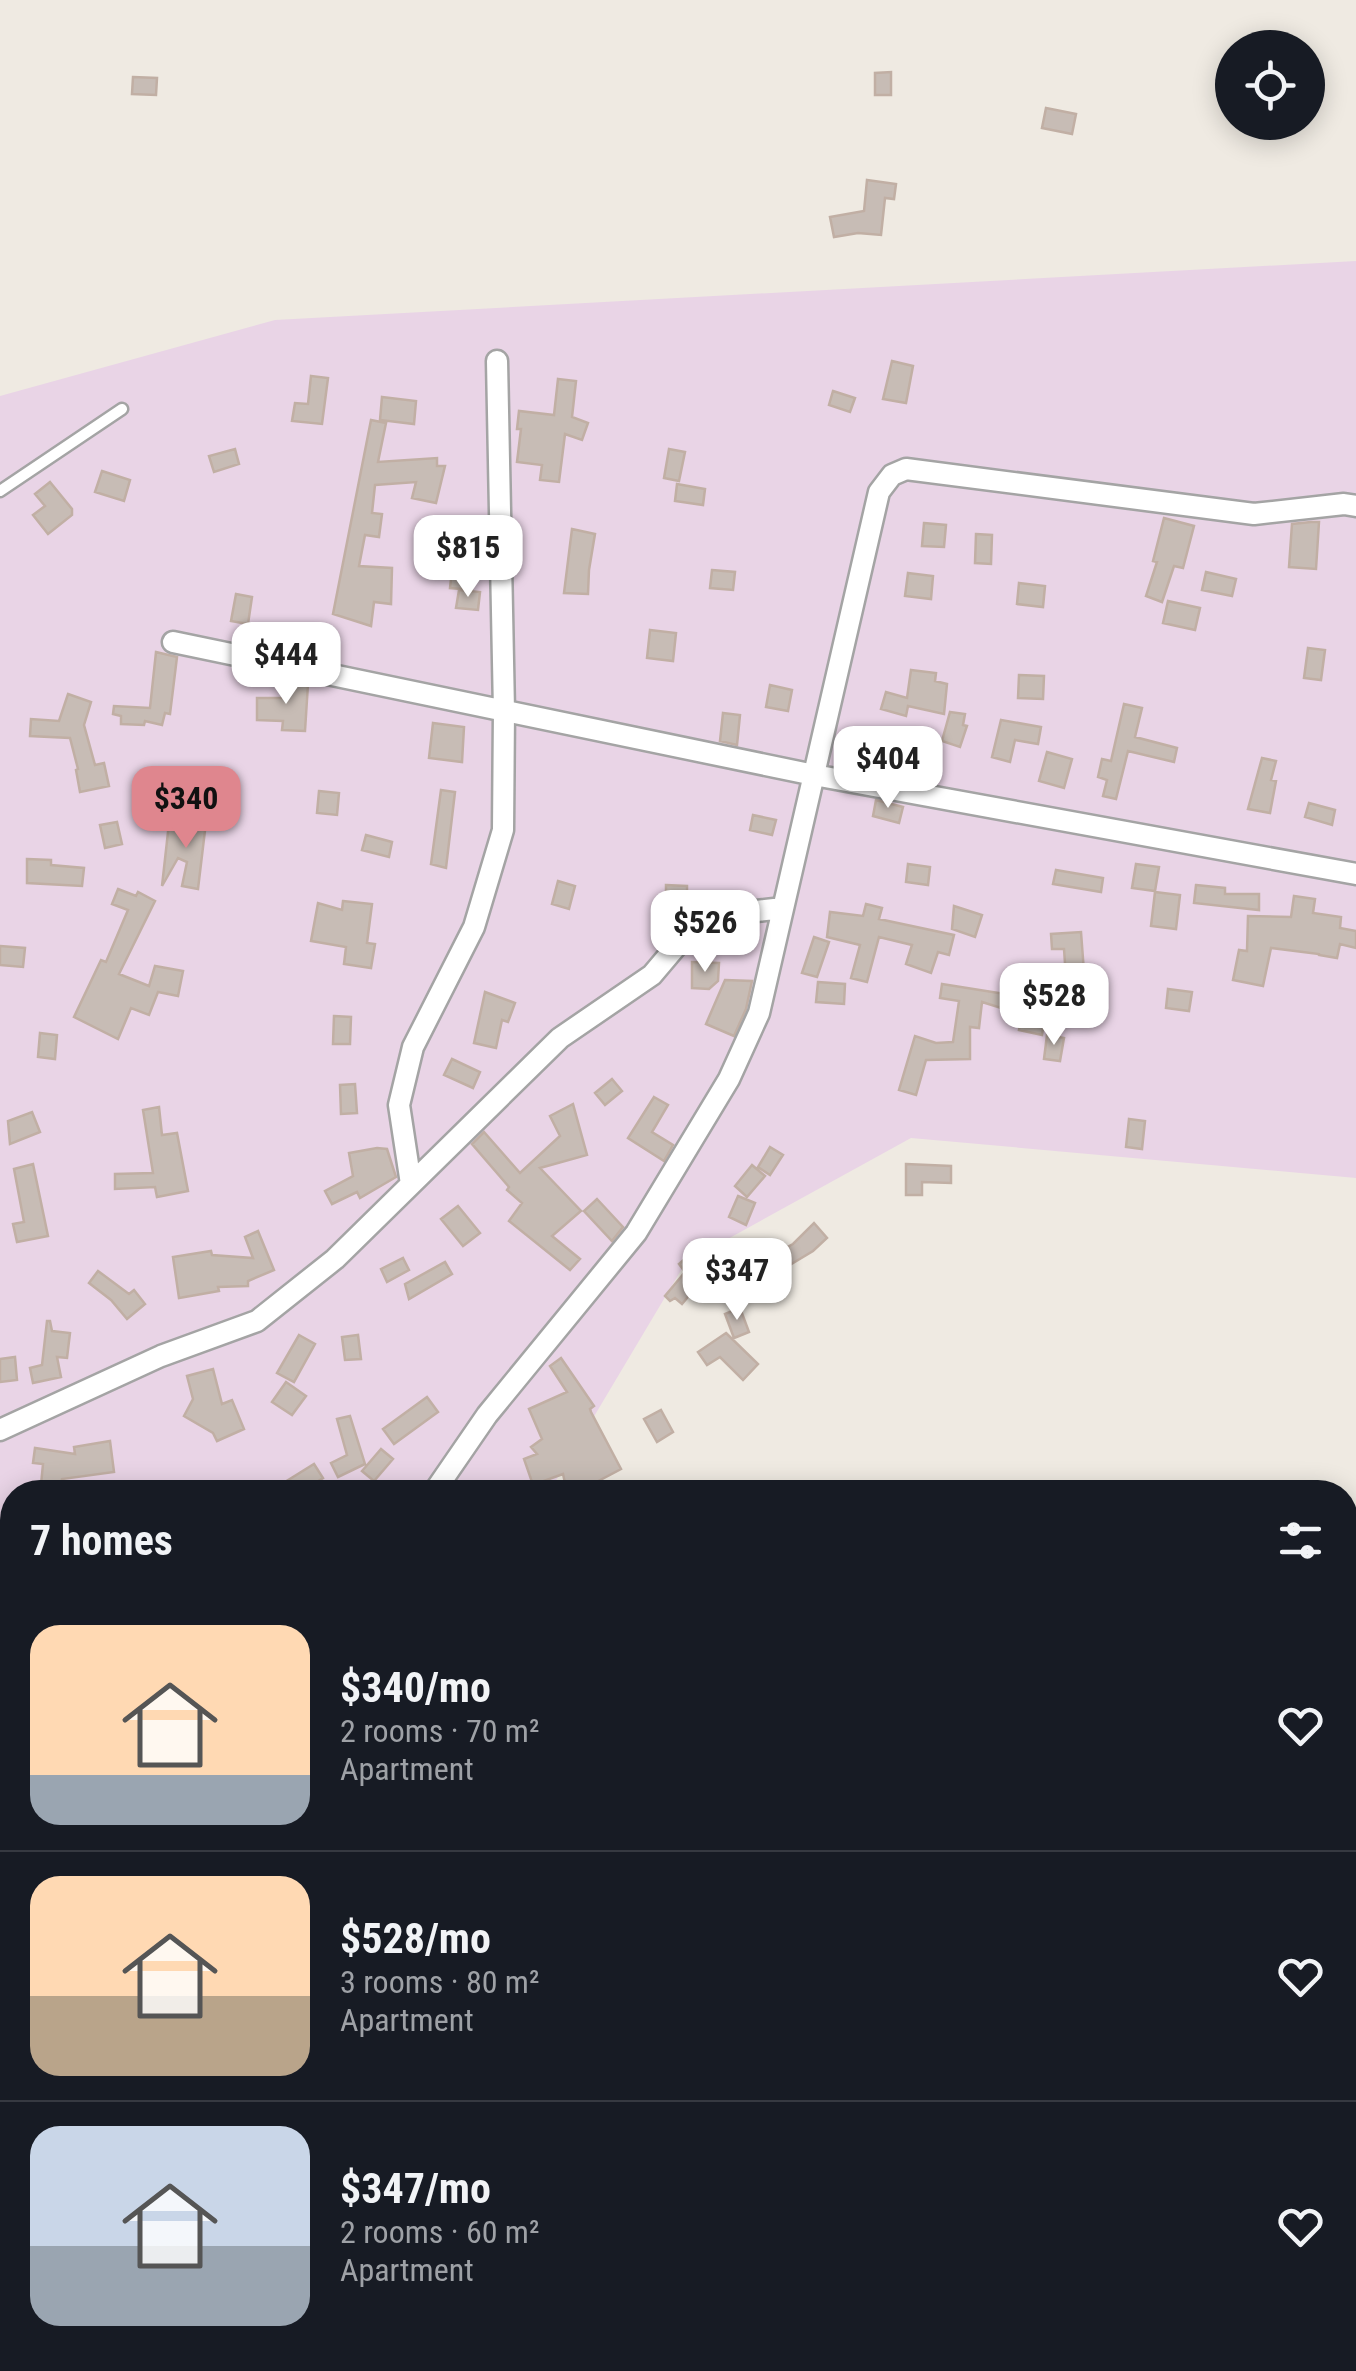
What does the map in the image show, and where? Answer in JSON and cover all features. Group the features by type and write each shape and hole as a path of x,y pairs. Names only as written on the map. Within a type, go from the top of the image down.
{"street":[{"path":"410,1184 399,1105 413,1048 474,927 503,830 498,361"},
{"path":"442,1480 487,1415 636,1233 729,1079 760,1013 879,492 892,475 906,469 1254,514 1356,506"},
{"path":"173,642 814,775 1356,874"},
{"path":"0,1430 161,1356 257,1321 334,1259 560,1038 652,975 690,930 721,916 784,908"}],"lane":[{"path":"0,491 122,409"}],"shaded area":[{"path":"1356,261 1356,1178 911,1138 686,1262 556,1480 0,1480 0,396 275,320"}],"building":[{"path":"891,72 891,95 875,95 875,73"},
{"path":"133,77 157,78 156,95 132,94"},
{"path":"1046,108 1076,114 1072,134 1042,128"},
{"path":"867,180 896,184 894,199 885,198 881,235 834,237 830,217 864,211"},
{"path":"892,361 913,366 906,403 883,399"},
{"path":"311,376 328,378 322,424 292,421 295,403 308,404"},
{"path":"558,379 576,381 572,417 588,423 582,440 565,434 559,482 540,480 542,465 517,462 519,411 554,415"},
{"path":"833,391 855,398 850,412 829,405"},
{"path":"382,397 416,401 414,424 380,420"},
{"path":"371,420 386,423 378,462 437,458 437,466 445,466 436,503 412,498 416,482 375,485 372,513 382,514 379,537 365,535 359,566 392,568 391,604 374,602 371,626 333,614"},
{"path":"235,449 239,464 214,472 209,456"},
{"path":"669,449 685,452 679,481 664,478"},
{"path":"102,471 130,480 124,501 95,492"},
{"path":"50,482 72,509 72,515 48,534 33,515 45,506 35,494"},
{"path":"677,484 705,489 703,505 675,501"},
{"path":"1164,518 1194,526 1183,568 1174,566 1162,602 1146,596 1157,562 1153,561"},
{"path":"1319,522 1316,569 1289,567 1292,524"},
{"path":"924,523 946,525 944,547 922,546"},
{"path":"572,529 595,534 588,594 564,593"},
{"path":"976,534 992,535 991,564 975,563"},
{"path":"469,542 470,568 474,568 472,590 450,588 455,543"},
{"path":"712,570 735,572 733,590 710,588"},
{"path":"1206,572 1236,579 1232,596 1202,590"},
{"path":"908,573 933,576 931,599 905,596"},
{"path":"1019,583 1045,586 1043,607 1017,604"},
{"path":"459,590 480,592 478,610 456,608"},
{"path":"236,594 252,597 248,624 231,621"},
{"path":"1168,601 1200,608 1195,630 1163,623"},
{"path":"650,630 676,633 673,661 647,658"},
{"path":"1308,648 1325,650 1321,680 1304,678"},
{"path":"156,652 177,657 170,714 165,713 162,725 145,721 144,725 121,724 121,716 113,714 114,706 150,708"},
{"path":"911,670 936,673 935,681 947,684 944,714 908,706 906,716 881,709 886,692 907,698"},
{"path":"1019,675 1044,676 1043,699 1018,698"},
{"path":"285,679 308,684 305,731 282,730 283,721 257,720 257,698 284,698"},
{"path":"770,685 792,690 788,711 766,707"},
{"path":"68,694 91,702 84,725 95,765 104,763 109,786 80,792 70,738 30,736 31,719 59,721"},
{"path":"1124,704 1142,708 1135,737 1177,748 1174,762 1128,751 1116,799 1103,796 1107,780 1098,777 1102,759 1111,761"},
{"path":"950,712 965,714 963,725 967,726 960,747 942,741"},
{"path":"723,713 740,715 737,745 720,741"},
{"path":"1001,720 1041,727 1038,744 1015,740 1010,762 992,757"},
{"path":"433,723 464,727 462,762 429,758"},
{"path":"1047,752 1072,759 1064,788 1039,781"},
{"path":"1262,758 1276,761 1270,813 1248,809"},
{"path":"441,790 455,792 446,868 431,864"},
{"path":"319,791 339,793 337,815 317,813"},
{"path":"876,800 903,807 899,823 873,816"},
{"path":"1309,803 1335,810 1332,825 1305,817"},
{"path":"753,815 776,820 772,835 750,830"},
{"path":"192,820 206,822 198,889 182,886 187,862 178,858 162,886 169,823 191,825"},
{"path":"117,822 122,844 105,848 100,825"},
{"path":"366,835 392,842 389,857 362,850"},
{"path":"27,859 84,868 82,886 27,883"},
{"path":"908,864 930,867 928,885 906,882"},
{"path":"1136,864 1159,867 1155,891 1132,888"},
{"path":"1056,870 1103,878 1101,892 1053,884"},
{"path":"558,881 575,886 569,909 552,904"},
{"path":"666,885 687,886 687,907 684,918 668,935 661,935 661,913 666,914"},
{"path":"1196,885 1225,888 1225,894 1259,894 1259,910 1194,903"},
{"path":"118,889 136,896 138,892 155,901 119,974 149,986 155,966 183,971 178,996 158,992 149,1015 131,1008 118,1039 74,1017 101,960 106,962 128,910 112,904"},
{"path":"1155,892 1180,895 1176,929 1151,926"},
{"path":"1294,896 1315,899 1313,913 1341,917 1340,928 1356,931 1356,948 1340,944 1337,958 1271,948 1263,986 1233,980 1239,950 1247,951 1248,916 1291,917"},
{"path":"343,901 372,904 367,943 375,944 371,968 344,964 346,947 311,941 318,903 342,910"},
{"path":"866,904 882,908 879,919 954,935 949,955 938,952 931,973 906,964 912,945 879,937 867,982 851,978 860,945 827,937 830,912 863,916"},
{"path":"954,906 982,915 975,937 952,929"},
{"path":"1081,932 1084,972 1073,1022 1069,1022 1064,949 1052,949 1051,934"},
{"path":"814,937 829,942 817,977 802,973"},
{"path":"0,946 25,948 23,967 0,965"},
{"path":"692,962 719,963 718,981 709,989 692,988"},
{"path":"725,980 752,981 746,1009 734,1036 706,1024"},
{"path":"818,982 845,984 844,1004 816,1002"},
{"path":"942,984 1005,994 1001,1008 982,1002 979,1028 970,1027 970,1059 926,1060 916,1095 899,1090 915,1036 936,1043 953,1042 959,1001 940,998"},
{"path":"1168,989 1192,992 1189,1011 1166,1008"},
{"path":"485,992 515,1003 508,1022 502,1020 496,1048 474,1043"},
{"path":"1023,1010 1045,1014 1042,1035 1019,1030"},
{"path":"334,1016 351,1017 350,1044 333,1044"},
{"path":"40,1033 57,1035 55,1059 38,1057"},
{"path":"1047,1035 1064,1038 1060,1061 1044,1059"},
{"path":"452,1059 480,1072 473,1088 444,1075"},
{"path":"612,1079 622,1091 605,1105 595,1093"},
{"path":"355,1084 357,1113 341,1114 340,1085"},
{"path":"654,1097 668,1105 652,1132 673,1145 664,1161 628,1138"},
{"path":"573,1104 587,1155 540,1168 581,1211 552,1236 580,1259 570,1270 509,1221 522,1203 507,1190 509,1187 472,1144 484,1132 520,1173 560,1136 550,1116"},
{"path":"159,1107 162,1135 177,1133 188,1191 157,1197 155,1187 115,1189 115,1174 153,1173 143,1110"},
{"path":"32,1112 40,1132 10,1144 8,1121"},
{"path":"1129,1119 1145,1121 1142,1149 1126,1147"},
{"path":"770,1147 783,1155 770,1175 758,1167"},
{"path":"387,1149 396,1177 360,1198 357,1192 332,1204 325,1191 353,1176 349,1153"},
{"path":"33,1164 48,1236 17,1242 13,1224 24,1222 14,1169"},
{"path":"906,1164 951,1166 951,1183 922,1182 922,1195 906,1195"},
{"path":"752,1165 765,1176 747,1197 735,1186"},
{"path":"738,1196 755,1203 746,1225 729,1217"},
{"path":"597,1199 623,1227 612,1241 584,1211"},
{"path":"458,1206 480,1233 463,1246 441,1219"},
{"path":"814,1223 827,1238 778,1272 769,1257 793,1244"},
{"path":"258,1231 274,1270 248,1281 248,1286 218,1287 219,1291 179,1298 173,1257 211,1251 212,1255 253,1258 245,1237"},
{"path":"700,1246 715,1264 693,1283 697,1286 682,1304 675,1298 670,1301 665,1296 685,1272 679,1264"},
{"path":"403,1258 409,1270 387,1282 381,1269"},
{"path":"445,1262 452,1274 409,1299 405,1284"},
{"path":"98,1271 129,1294 134,1290 145,1304 127,1319 89,1283"},
{"path":"740,1308 749,1332 734,1338 725,1314"},
{"path":"47,1321 52,1331 70,1333 67,1358 57,1357 61,1377 33,1383 30,1368 42,1365"},
{"path":"726,1333 758,1364 743,1380 720,1357 707,1365 698,1352"},
{"path":"299,1335 315,1344 294,1382 277,1373"},
{"path":"358,1335 361,1359 345,1360 342,1337"},
{"path":"15,1357 17,1380 0,1382 0,1359"},
{"path":"561,1358 594,1406 591,1412 621,1469 600,1480 564,1480 563,1474 531,1480 524,1459 537,1454 531,1447 542,1439 529,1409 567,1392 550,1366"},
{"path":"213,1369 222,1404 232,1400 244,1429 217,1441 213,1433 184,1416 193,1399 187,1376"},
{"path":"286,1382 306,1396 292,1415 272,1402"},
{"path":"427,1397 438,1412 394,1444 383,1429"},
{"path":"661,1410 673,1432 657,1442 644,1419"},
{"path":"350,1416 365,1464 338,1477 331,1463 347,1455 337,1419"},
{"path":"110,1441 114,1472 41,1480 43,1464 33,1463 35,1448 75,1454 74,1447"},
{"path":"381,1449 393,1459 375,1480 362,1471"},
{"path":"314,1464 323,1478 320,1480 288,1480"}]}
